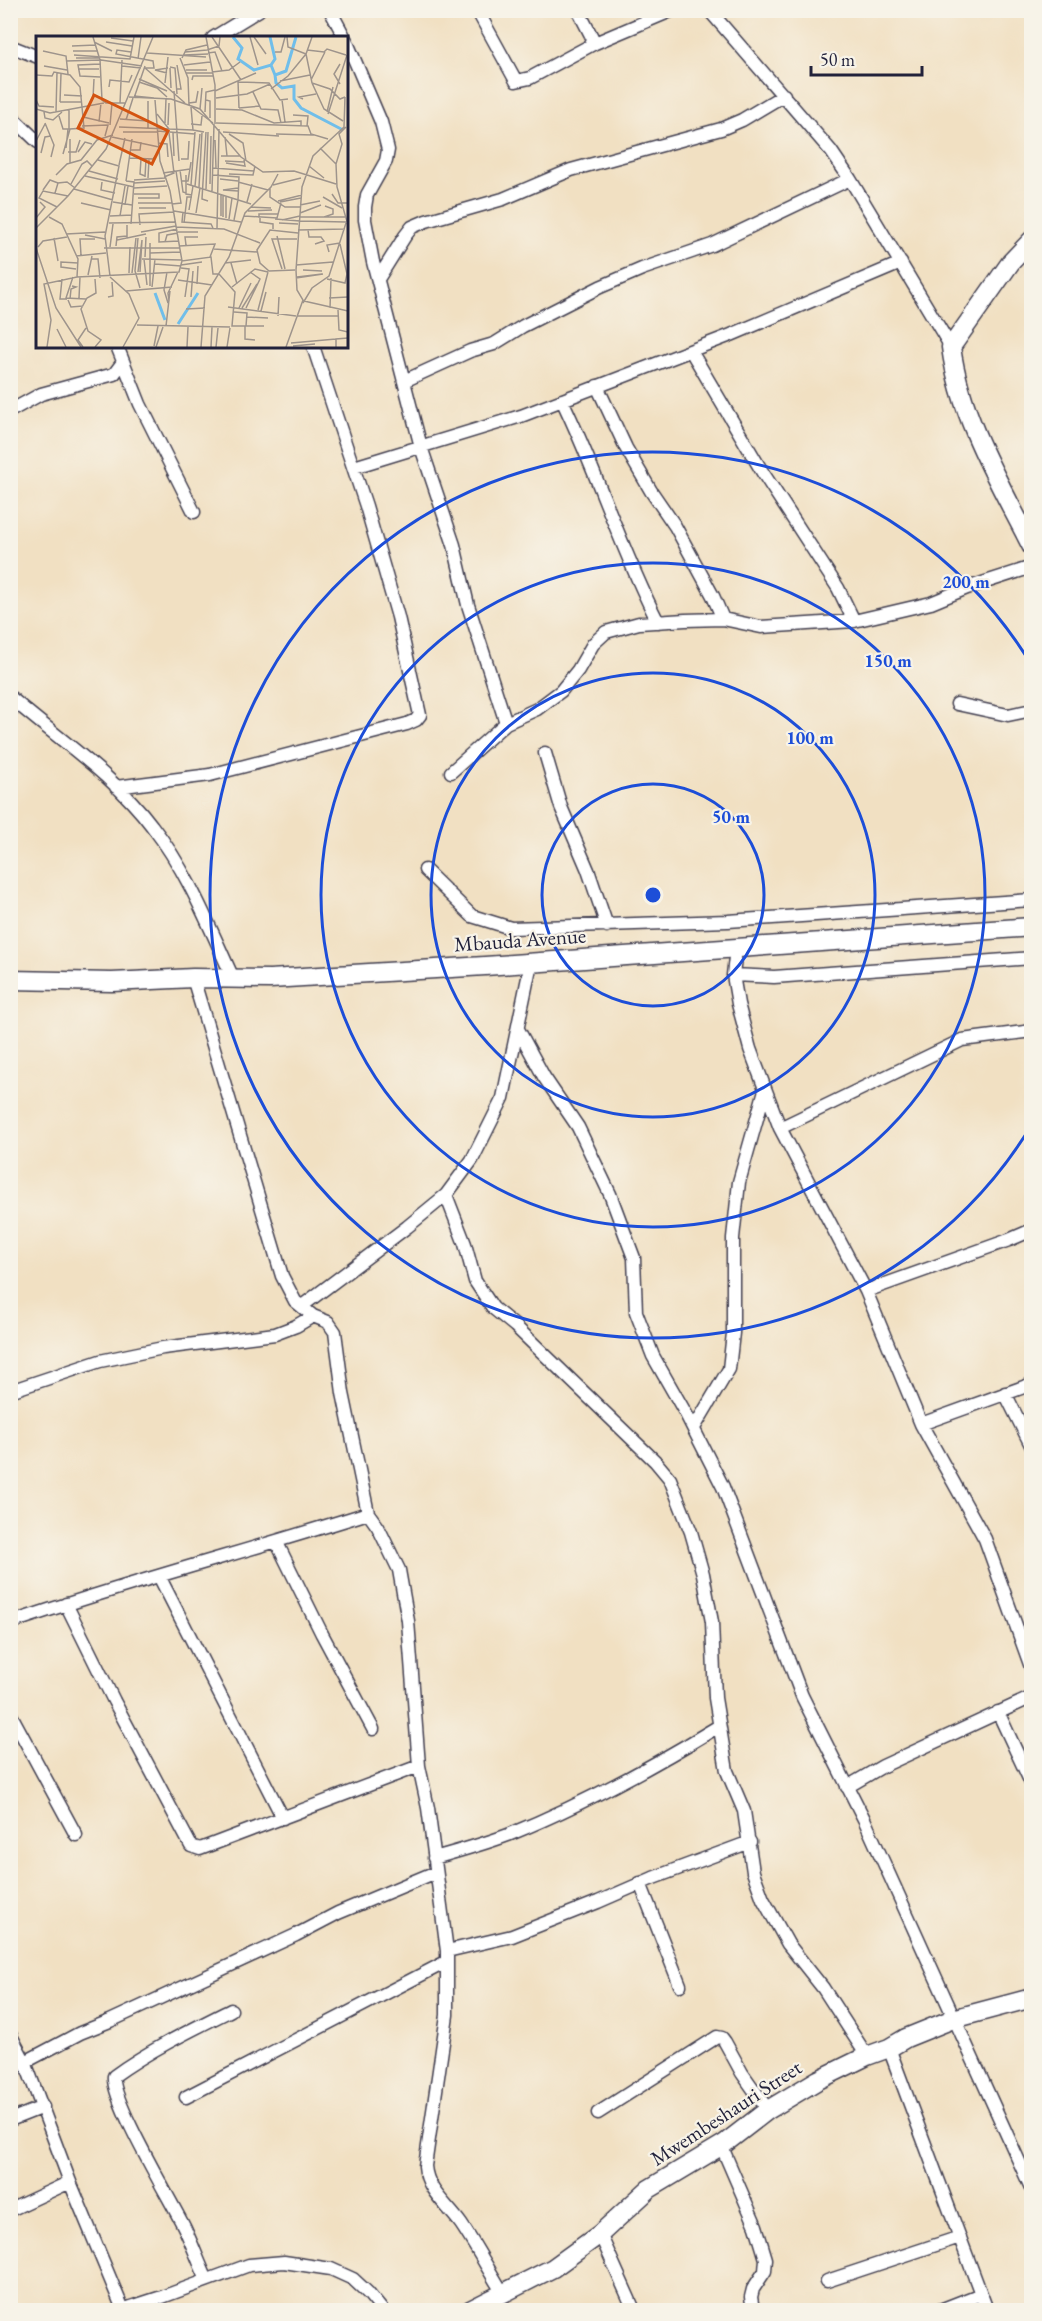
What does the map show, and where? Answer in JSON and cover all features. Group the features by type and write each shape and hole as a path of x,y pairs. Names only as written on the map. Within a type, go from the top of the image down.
{"street":[{"path":"216,36 259,10"},
{"path":"330,10 344,36"},
{"path":"477,10 516,81 530,78 595,43 673,10"},
{"path":"578,10 595,43"},
{"path":"709,10 821,138 850,179 901,263 951,347 962,401 978,443 1032,547"},
{"path":"348,44 381,122 388,150 386,161 367,195 365,207 365,220 378,279 421,447 454,545 468,605 506,723"},
{"path":"10,46 36,56"},
{"path":"378,279 412,227 494,202 571,170 721,129 742,120 784,95"},
{"path":"10,110 15,120 36,140"},
{"path":"404,381 470,351 494,344 523,326 600,287 642,269 712,245 850,179"},
{"path":"951,347 1011,261 1032,240"},
{"path":"354,466 521,416 691,351 901,263"},
{"path":"118,348 140,404 194,512"},
{"path":"116,786 210,775 407,724 416,720 420,715 398,617 354,466 314,348"},
{"path":"691,351 763,473 838,588 854,621"},
{"path":"10,411 49,392 114,374 123,362"},
{"path":"597,387 626,448 675,526 723,619"},
{"path":"562,400 658,622"},
{"path":"451,772 506,723 537,709 561,692 578,670 593,644 606,632 639,623 723,619 761,627 854,621 931,603 967,588 1032,567"},
{"path":"10,697 116,786 151,824 182,869 233,978"},
{"path":"957,704 1008,715 1032,710"},
{"path":"545,753 561,807 588,870 607,926"},
{"path":"425,870 472,916 511,928 607,926 894,911 1032,900"},
{"name":"Mbauda Avenue","path":"10,980 112,982 193,978 270,979 531,963 1032,927"},
{"path":"736,948 733,975 741,1015 780,1128 866,1292 921,1424 985,1539 1032,1670"},
{"path":"733,975 774,977 1032,958"},
{"path":"302,1306 446,1195 472,1160 503,1098 531,963"},
{"path":"193,978 282,1276 295,1300 313,1316 328,1322 335,1332 343,1393 368,1514 378,1527 399,1570 408,1621 420,1766 428,1808 447,1956 447,2015 425,2166 426,2177 430,2186 460,2223 504,2295"},
{"path":"518,1029 544,1077 578,1127 610,1194 634,1258 636,1312 653,1356 694,1428 723,1487 802,1696 864,1819 1032,2190"},
{"path":"780,1128 962,1040 1032,1031"},
{"path":"694,1428 729,1369 733,1333 733,1238 739,1182 765,1090"},
{"path":"446,1195 465,1244 475,1281 492,1308 515,1326 655,1461 670,1479 691,1532 703,1574 712,1622 715,1698 727,1771 744,1811 753,1872 762,1899 788,1944 823,1988 867,2056"},
{"path":"866,1292 1032,1230"},
{"path":"10,1377 13,1391 100,1361 163,1348 275,1334 313,1316"},
{"path":"921,1424 1032,1384"},
{"path":"1005,1393 1032,1447"},
{"path":"10,1623 66,1604 277,1543 368,1514"},
{"path":"277,1543 373,1729"},
{"path":"159,1576 283,1818"},
{"path":"66,1604 114,1701 191,1846 200,1849 420,1766"},
{"path":"847,1787 883,1766 1032,1697"},
{"path":"998,1712 1032,1785"},
{"path":"10,1713 76,1835"},
{"path":"434,1858 507,1835 596,1795 670,1756 719,1726"},
{"path":"186,2097 447,1956 512,1936 640,1883 750,1842"},
{"path":"25,2062 80,2033 296,1935 338,1913 436,1872"},
{"path":"640,1883 680,1985"},
{"name":"Mwembeshauri Street","path":"470,2310 504,2295 553,2268 600,2234 649,2189 721,2145 768,2110 818,2080 906,2038 953,2019 1032,1998"},
{"path":"207,2280 112,2083 114,2076 127,2066 186,2032 231,2010"},
{"path":"10,2034 25,2062 70,2182 122,2307 125,2309 162,2297 249,2265 284,2262 331,2269 353,2279 382,2310"},
{"path":"598,2113 717,2037 722,2038 725,2042 742,2073 768,2110"},
{"path":"889,2048 987,2310"},
{"path":"10,2120 43,2107"},
{"path":"721,2145 756,2226 766,2259 765,2271 751,2296 753,2310"},
{"path":"10,2210 70,2182"},
{"path":"600,2234 634,2310"},
{"path":"827,2281 960,2237"},
{"path":"940,2310 981,2294"}]}
